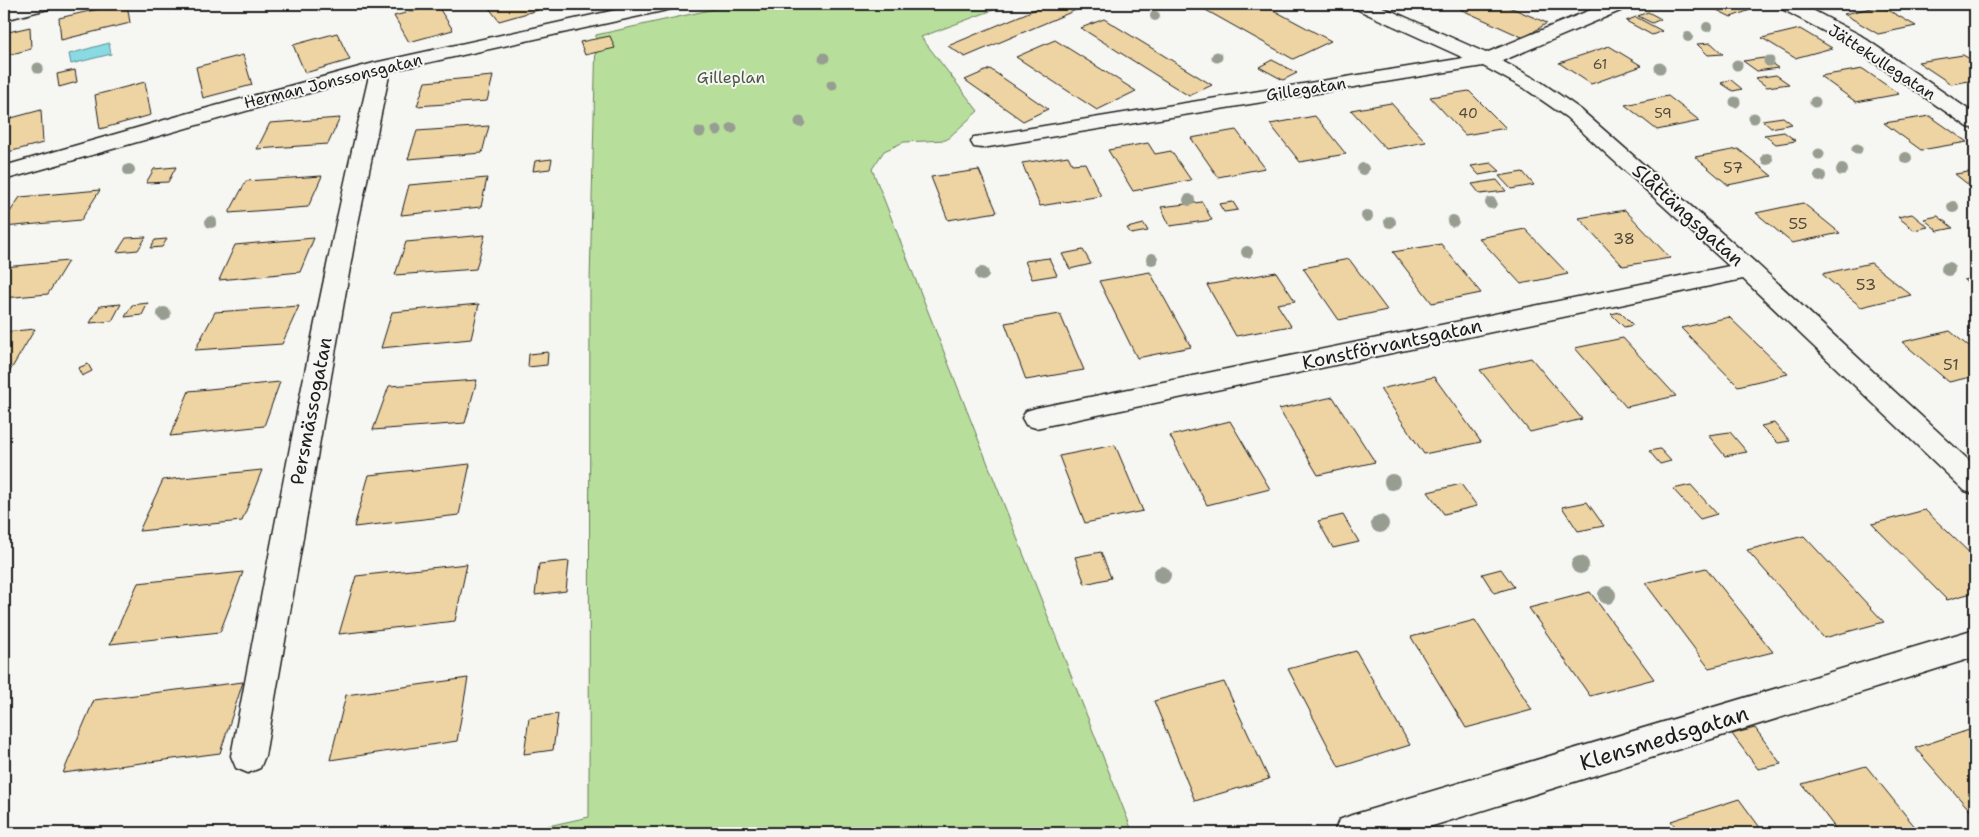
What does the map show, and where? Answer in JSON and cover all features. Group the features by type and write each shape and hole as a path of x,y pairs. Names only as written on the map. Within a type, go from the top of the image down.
{"street":[{"path":"4,14 45,4"},
{"name":"Herman Jonssonsgatan","path":"4,173 189,119 381,67 667,4"},
{"name":"Slåttängsgatan","path":"1362,4 1486,60 1534,86 1573,113 1748,270 1975,483"},
{"name":"Gillegatan","path":"982,142 1486,60 1620,4"},
{"name":"Jättekullegatan","path":"1787,4 1852,39 1975,123"},
{"name":"Persmässogatan","path":"248,756 344,233 381,67"},
{"name":"Konstförvantsgatan","path":"1036,418 1748,270"},
{"name":"Klensmedsgatan","path":"1352,833 1975,643"}],"green space":[{"name":"Gilleplan","path":"737,4 1009,4 921,37 978,111 946,140 904,142 884,151 872,169 1133,833 516,833 589,817 590,283 596,35"}],"water":[{"path":"109,43 111,54 71,64 69,54"}],"building":[{"path":"127,4 130,23 61,40 59,18"},
{"path":"180,4 205,4 181,9"},
{"path":"486,4 533,4 538,10 499,21"},
{"path":"1048,4 1078,4 1083,7 965,57 948,46"},
{"path":"1195,4 1262,4 1331,41 1293,59"},
{"path":"1469,4 1502,4 1547,23 1524,38 1460,9"},
{"path":"1705,4 1756,4 1761,6 1731,17"},
{"path":"437,5 453,30 409,42 394,16"},
{"path":"1881,6 1916,26 1878,34 1844,14"},
{"path":"1648,12 1661,19 1652,23 1638,16"},
{"path":"1636,17 1662,31 1652,35 1626,21"},
{"path":"1104,19 1212,85 1189,96 1081,28"},
{"path":"30,27 31,49 4,56 4,33"},
{"path":"1800,29 1832,48 1795,58 1762,38"},
{"path":"337,33 350,60 305,73 293,45"},
{"path":"610,36 615,48 585,55 580,42"},
{"path":"1055,40 1136,91 1097,110 1016,57"},
{"path":"1711,43 1723,54 1708,55 1697,44"},
{"path":"1609,46 1642,66 1591,84 1559,63"},
{"path":"243,55 252,85 203,98 196,67"},
{"path":"1963,55 1975,62 1975,80 1951,84 1918,62"},
{"path":"1764,58 1778,68 1757,71 1743,61"},
{"path":"1272,60 1297,73 1283,80 1259,67"},
{"path":"990,69 1048,109 1023,121 965,80"},
{"path":"1863,69 1899,94 1856,102 1820,76"},
{"path":"75,70 77,82 59,87 57,74"},
{"path":"1776,75 1789,84 1767,87 1755,78"},
{"path":"493,76 487,101 417,106 425,82"},
{"path":"1731,80 1742,89 1733,91 1721,83"},
{"path":"145,82 151,115 100,129 95,95"},
{"path":"1469,91 1506,128 1465,135 1430,97"},
{"path":"1668,96 1700,121 1657,130 1625,105"},
{"path":"1391,103 1426,142 1386,149 1351,110"},
{"path":"41,110 43,143 4,153 4,120"},
{"path":"1315,116 1346,154 1300,162 1270,124"},
{"path":"1930,116 1967,142 1921,150 1884,123"},
{"path":"1783,117 1792,124 1771,128 1762,120"},
{"path":"340,118 328,144 257,149 270,123"},
{"path":"489,126 482,153 408,159 417,131"},
{"path":"1236,130 1265,168 1218,177 1191,138"},
{"path":"1784,132 1796,141 1776,144 1764,135"},
{"path":"1148,143 1155,154 1171,151 1191,180 1133,191 1108,150"},
{"path":"1738,149 1772,176 1728,185 1695,157"},
{"path":"1068,156 1072,164 1085,163 1101,196 1040,206 1022,163"},
{"path":"552,159 550,169 533,171 535,161"},
{"path":"1491,163 1500,171 1479,175 1471,166"},
{"path":"176,167 168,182 146,183 154,169"},
{"path":"979,170 997,212 948,220 931,177"},
{"path":"1975,171 1975,190 1955,174"},
{"path":"1523,172 1534,185 1511,189 1499,176"},
{"path":"322,176 308,207 229,213 246,181"},
{"path":"487,178 481,207 401,215 409,185"},
{"path":"1497,180 1506,191 1480,194 1472,184"},
{"path":"100,190 81,220 4,227 4,221 20,197"},
{"path":"1202,202 1212,220 1170,226 1161,207"},
{"path":"1233,202 1238,210 1224,212 1219,204"},
{"path":"1803,203 1840,233 1792,243 1756,213"},
{"path":"1625,210 1670,258 1623,266 1579,218"},
{"path":"1912,214 1928,227 1914,230 1898,217"},
{"path":"1938,216 1953,228 1938,231 1924,219"},
{"path":"1144,224 1148,231 1131,234 1127,228"},
{"path":"1525,229 1568,274 1521,284 1479,238"},
{"path":"485,235 476,269 395,275 406,242"},
{"path":"146,237 138,250 117,252 126,238"},
{"path":"314,238 300,272 219,280 235,245"},
{"path":"167,239 162,247 150,248 155,240"},
{"path":"1441,244 1481,293 1432,303 1393,252"},
{"path":"1083,250 1091,264 1070,269 1062,254"},
{"path":"1049,258 1057,275 1032,279 1025,261"},
{"path":"1349,259 1387,310 1339,320 1303,268"},
{"path":"68,261 48,294 4,298 4,267"},
{"path":"1871,263 1911,295 1861,307 1822,274"},
{"path":"1150,272 1191,347 1137,358 1099,281"},
{"path":"1276,272 1295,301 1277,304 1291,326 1236,336 1207,285"},
{"path":"1975,277 1975,289 1964,280"},
{"path":"148,303 142,315 125,317 132,305"},
{"path":"121,304 112,321 90,323 100,306"},
{"path":"479,304 471,339 381,348 392,312"},
{"path":"299,306 282,344 195,350 215,312"},
{"path":"1620,312 1633,325 1624,327 1611,314"},
{"path":"1060,314 1084,370 1026,380 1005,323"},
{"path":"1729,317 1788,374 1738,386 1681,328"},
{"path":"35,329 10,371 4,372 4,332"},
{"path":"1950,331 1975,352 1975,376 1949,382 1902,342"},
{"path":"1623,338 1676,396 1626,407 1575,348"},
{"path":"548,352 547,365 528,367 529,354"},
{"path":"1531,358 1582,419 1530,432 1480,370"},
{"path":"88,364 92,371 82,376 78,368"},
{"path":"1434,377 1481,442 1424,454 1380,389"},
{"path":"477,380 465,423 373,430 389,386"},
{"path":"280,382 264,426 170,436 189,391"},
{"path":"1333,397 1375,462 1318,475 1279,409"},
{"path":"1230,421 1270,489 1207,505 1170,436"},
{"path":"1774,423 1790,441 1778,443 1761,426"},
{"path":"1730,432 1747,452 1725,456 1708,435"},
{"path":"1115,445 1143,511 1085,523 1059,456"},
{"path":"1660,449 1671,461 1660,464 1649,451"},
{"path":"470,464 459,515 354,527 369,475"},
{"path":"262,470 242,521 139,531 163,480"},
{"path":"1461,484 1477,506 1444,514 1428,492"},
{"path":"1691,485 1717,514 1700,519 1673,489"},
{"path":"1587,502 1604,526 1578,531 1562,507"},
{"path":"1925,510 1975,558 1975,592 1947,600 1872,524"},
{"path":"1343,515 1359,542 1333,548 1318,521"},
{"path":"1804,536 1884,622 1824,638 1747,550"},
{"path":"1101,552 1111,578 1085,584 1075,557"},
{"path":"569,561 566,591 535,595 539,564"},
{"path":"467,564 455,621 339,634 356,576"},
{"path":"1706,568 1773,652 1709,668 1645,583"},
{"path":"1501,569 1514,587 1494,593 1482,574"},
{"path":"243,572 220,632 110,644 138,583"},
{"path":"1590,592 1654,679 1590,696 1529,608"},
{"path":"1475,620 1532,710 1466,728 1411,637"},
{"path":"1356,651 1410,745 1339,767 1288,669"},
{"path":"468,678 457,741 330,760 346,695"},
{"path":"243,682 220,753 63,773 94,700"},
{"path":"1224,682 1269,779 1195,801 1154,701"},
{"path":"558,714 553,750 524,754 529,718"},
{"path":"1755,728 1781,764 1758,769 1732,734"},
{"path":"1975,728 1975,816 1915,748"},
{"path":"1866,766 1920,833 1839,833 1802,784"},
{"path":"1739,799 1764,833 1680,833 1671,821"}]}
